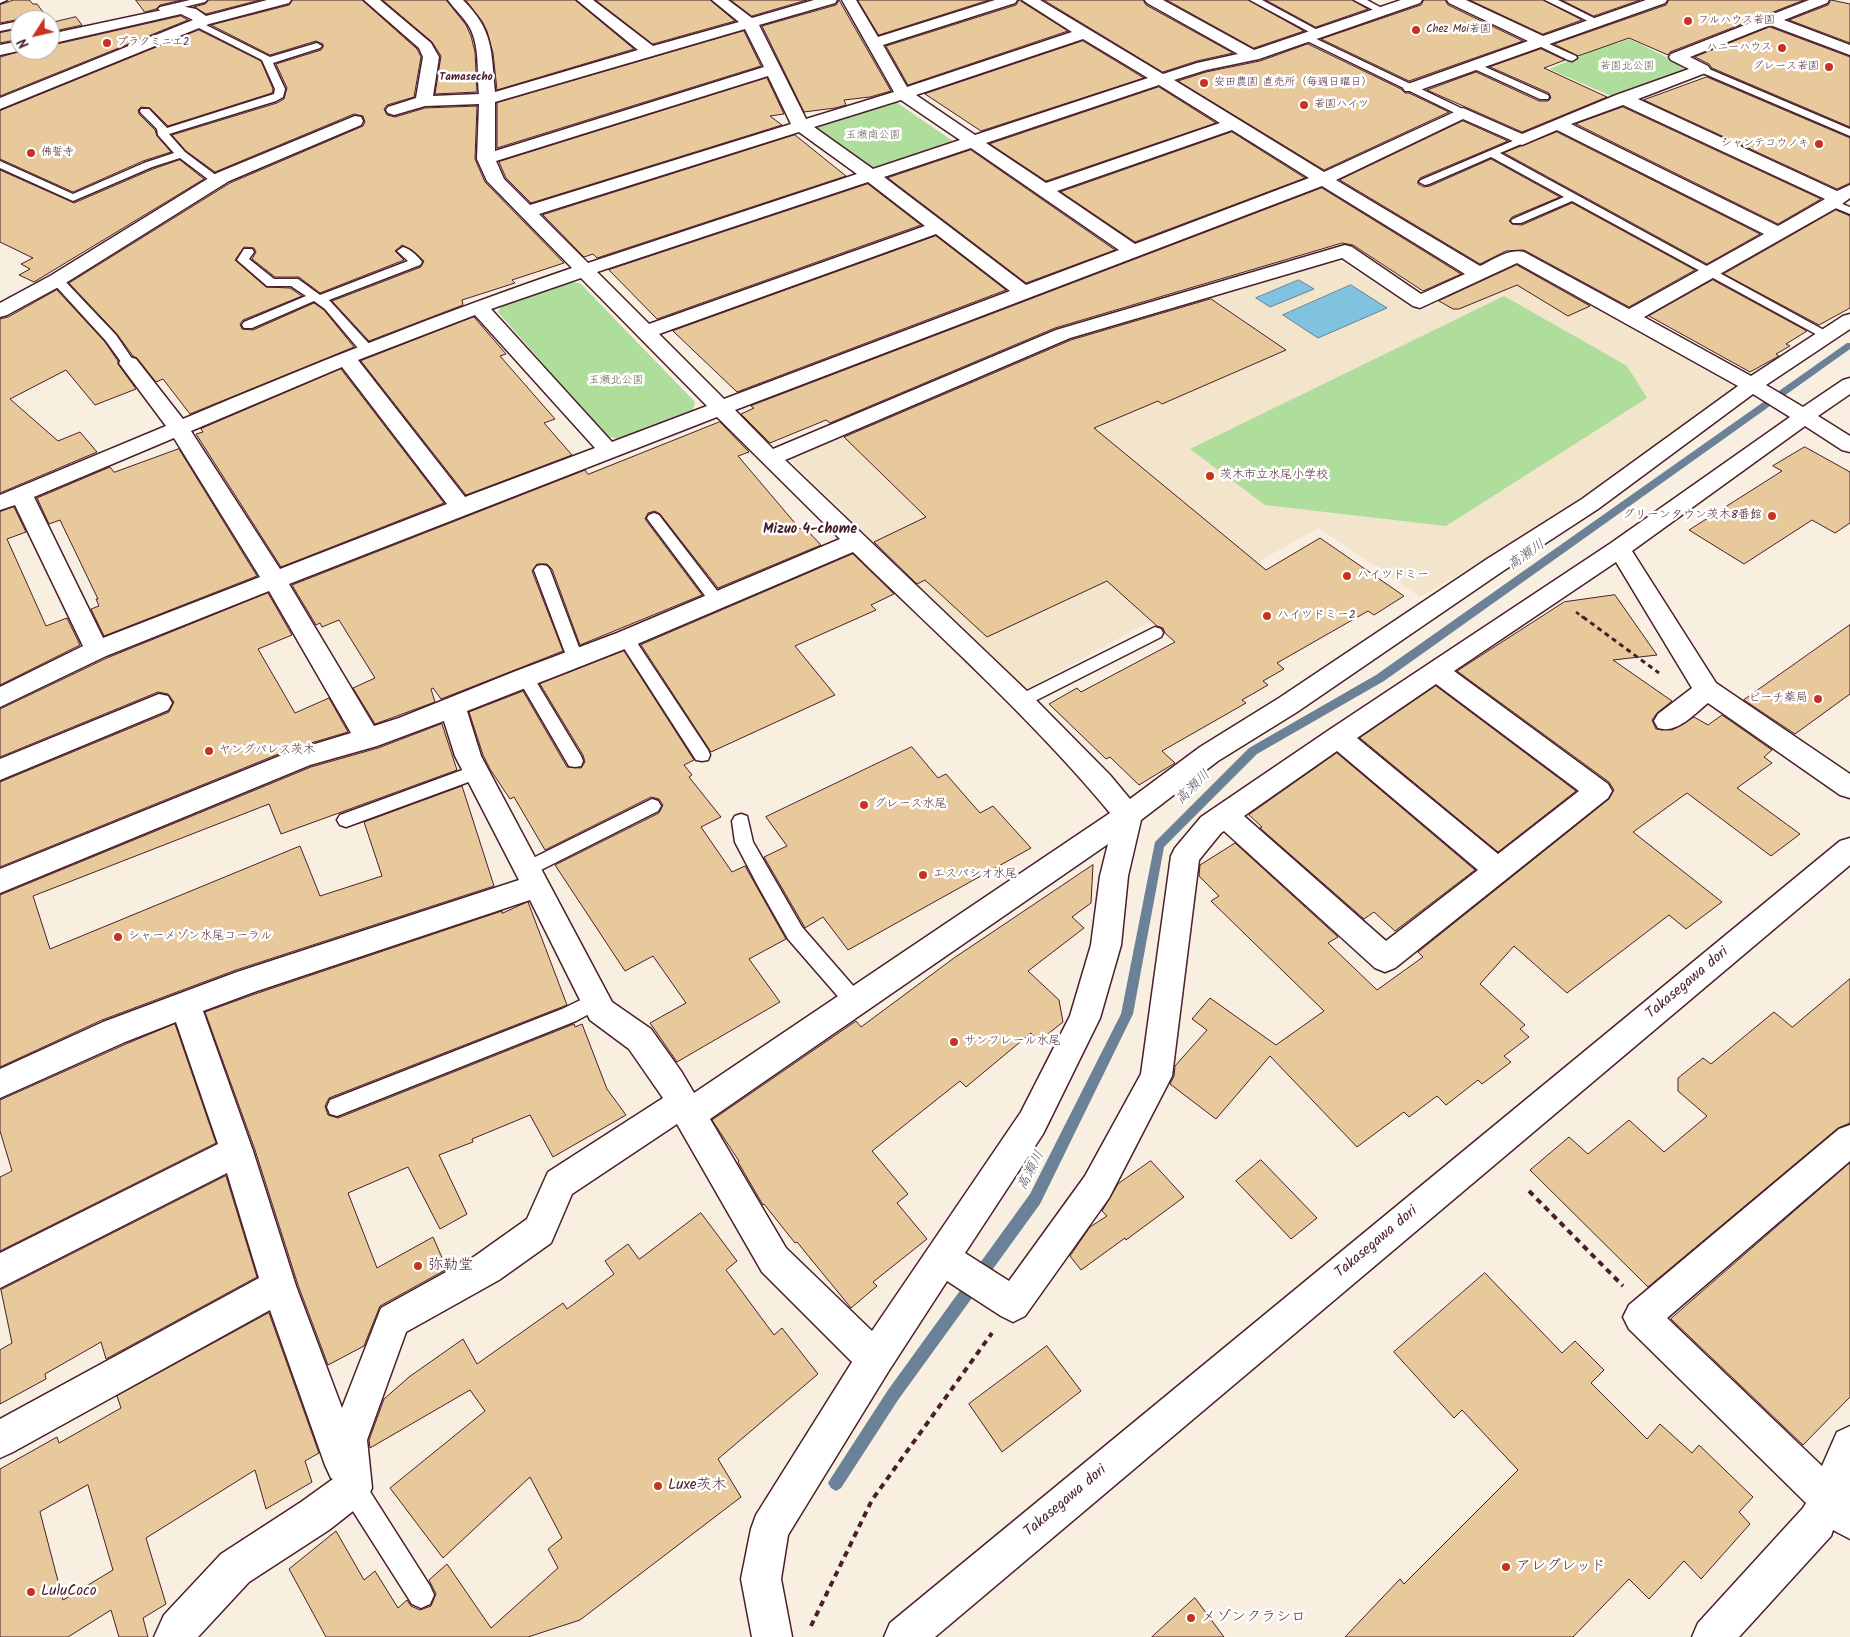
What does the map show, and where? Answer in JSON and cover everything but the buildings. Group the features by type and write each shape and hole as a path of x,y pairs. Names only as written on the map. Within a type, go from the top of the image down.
{"street":[{"path":"0,104 201,23 284,0"},
{"path":"371,0 426,46 431,56 424,101"},
{"path":"455,0 468,13 483,40 487,99 486,159 496,181 770,458 1021,701 1100,782 1128,815"},
{"path":"584,0 650,52"},
{"path":"718,0 750,23 800,125 870,175 1024,293"},
{"path":"394,110 424,101 487,99 830,0"},
{"path":"849,0 903,94 970,142 1133,251"},
{"path":"874,43 1010,0"},
{"path":"1029,0 1162,79 1321,180 1478,274"},
{"path":"1152,0 1253,56"},
{"path":"97,650 10,499 346,358 480,307 585,270 970,142 1203,66 1253,56 1415,0"},
{"path":"1454,0 1539,42"},
{"path":"1702,69 1677,57 1822,0"},
{"path":"1411,88 1653,1"},
{"path":"60,37 181,10 191,12 201,23"},
{"path":"1770,20 1850,50"},
{"path":"528,212 903,94 1085,33"},
{"path":"0,698 97,650 461,507 1321,180 1463,113 1522,140 1622,98 1702,69"},
{"path":"486,159 773,70"},
{"path":"1622,98 1842,201"},
{"path":"0,311 57,280 216,181 284,150 355,121"},
{"path":"1044,190 1234,124"},
{"path":"1557,124 1777,233"},
{"path":"1630,317 1777,233 1842,201"},
{"path":"647,332 938,227"},
{"path":"770,458 1063,334 1345,251 1420,302 1517,256 1752,385 1850,445"},
{"path":"480,307 609,451"},
{"path":"353,1488 348,1440 393,1320 487,1268 539,1231 560,1183 685,1109 855,1002 1128,815 1209,754 1288,705 1495,565 1590,504 1752,385 1850,320"},
{"path":"346,358 461,507"},
{"path":"129,363 178,427 275,581 368,739"},
{"path":"942,1258 1013,1304 1097,1187 1156,1076 1185,856 1212,825 1338,737 1620,548 1850,384"},
{"path":"0,881 301,758 368,739 408,725 525,677 626,639 857,541"},
{"path":"1620,548 1707,690 1850,788"},
{"path":"1226,816 1385,959 1598,791 1436,671"},
{"path":"1667,721 1707,690"},
{"path":"0,770 159,703"},
{"path":"453,707 468,756 600,1011 640,1039 670,1081 774,1260 875,1359"},
{"path":"1338,737 1498,870"},
{"path":"772,1637 761,1579 770,1529 875,1359 1032,1123 1085,1018 1106,945 1114,876 1128,815"},
{"name":"Takasegawa dori","path":"904,1637 1850,849"},
{"path":"0,1084 114,1032 532,877"},
{"path":"186,1006 237,1151 278,1286 353,1488"},
{"path":"1839,1509 1641,1317 1850,1140"},
{"path":"0,1271 237,1151"},
{"path":"0,1439 278,1286"},
{"path":"1712,1637 1817,1522 1839,1509 1850,1445"},
{"path":"174,1637 178,1629 235,1568 315,1516 353,1488"}],"lane":[{"path":"163,9 202,0"},
{"path":"1255,0 1312,35 1411,88 1463,113"},
{"path":"1359,0 1382,11"},
{"path":"1550,0 1597,22"},
{"path":"162,133 272,99 279,95 280,89 266,58 201,23"},
{"path":"1539,42 1572,58"},
{"path":"268,61 317,46"},
{"path":"1474,65 1544,97"},
{"path":"1702,69 1850,133"},
{"path":"145,111 162,128 162,133 181,154 216,181"},
{"path":"1425,182 1522,140"},
{"path":"0,164 73,198 148,165 181,154"},
{"path":"1493,154 1827,336"},
{"path":"1517,221 1573,197"},
{"path":"248,325 416,262 403,251"},
{"path":"248,252 243,260 271,282 294,282 329,306 367,350"},
{"path":"57,280 111,338 129,363"},
{"path":"654,518 717,601"},
{"path":"542,570 575,658"},
{"path":"1021,701 1154,633"},
{"path":"626,639 702,755"},
{"path":"525,677 575,761"},
{"path":"346,820 476,772"},
{"path":"532,877 652,806"},
{"path":"741,821 744,842 764,881 795,933 855,1002"},
{"path":"337,1107 569,1015 595,1002"},
{"path":"353,1488 421,1595"}],"path":[{"path":"1552,594 1675,685 1707,690"},
{"path":"1529,1191 1628,1291 1641,1317"},
{"path":"809,1628 872,1500 1013,1304"}],"shaded area":[{"name":"茨木市立水尾小学校","path":"1334,257 1419,311 1520,266 1745,393 1479,563 1420,597 1319,528 1024,691 785,455 1068,336"}],"green space":[{"name":"若園北公園","path":"1629,39 1669,59 1686,71 1634,91 1611,96 1549,69 1612,43 1615,44"},
{"name":"玉瀬南公園","path":"890,98 953,141 867,171 805,125"},
{"name":"玉瀬北公園","path":"568,282 580,283 695,402 693,410 619,439 606,436 498,312 502,305"},
{"path":"1504,296 1627,366 1647,398 1446,526 1265,505 1190,449"}],"water":[{"path":"1299,280 1314,289 1270,307 1256,298"},
{"path":"1351,285 1387,308 1318,338 1283,315"}],"waterway":[{"name":"高瀬川","path":"836,1483 893,1395 1035,1199 1127,1014 1159,845 1253,751 1380,678 1850,345"}],"place":[{"name":"フルハウス若園","path":"1688,21"},
{"name":"Chez Moi若園","path":"1416,30"},
{"name":"プラクミニエ2","path":"107,43"},
{"name":"ハニーハウス","path":"1782,48"},
{"name":"グレース若園","path":"1829,67"},
{"name":"安田農園 直売所（毎週日曜日）","path":"1204,83"},
{"name":"若園ハイツ","path":"1304,105"},
{"name":"シャンテコウノキ","path":"1819,144"},
{"name":"佛誓寺","path":"31,153"},
{"name":"茨木市立水尾小学校","path":"1210,476"},
{"name":"グリーンタウン茨木8番館","path":"1772,516"},
{"name":"ハイツドミー","path":"1347,576"},
{"name":"ハイツドミー2","path":"1267,616"},
{"name":"ピーチ薬局","path":"1818,699"},
{"name":"ヤングパレス茨木","path":"209,751"},
{"name":"グレース水尾","path":"864,805"},
{"name":"エスパシオ水尾","path":"923,875"},
{"name":"シャーメゾン水尾コーラル","path":"118,937"},
{"name":"サンフレール水尾","path":"954,1042"},
{"name":"弥勒堂","path":"418,1266"},
{"name":"Luxe茨木","path":"658,1486"},
{"name":"アレグレッド","path":"1506,1567"},
{"name":"LuluCoco","path":"31,1592"},
{"name":"メゾンクラシロ","path":"1191,1618"}],"district":[{"name":"Tamasecho","path":"466,78"},
{"name":"Mizuo 4-chome","path":"810,531"}]}
